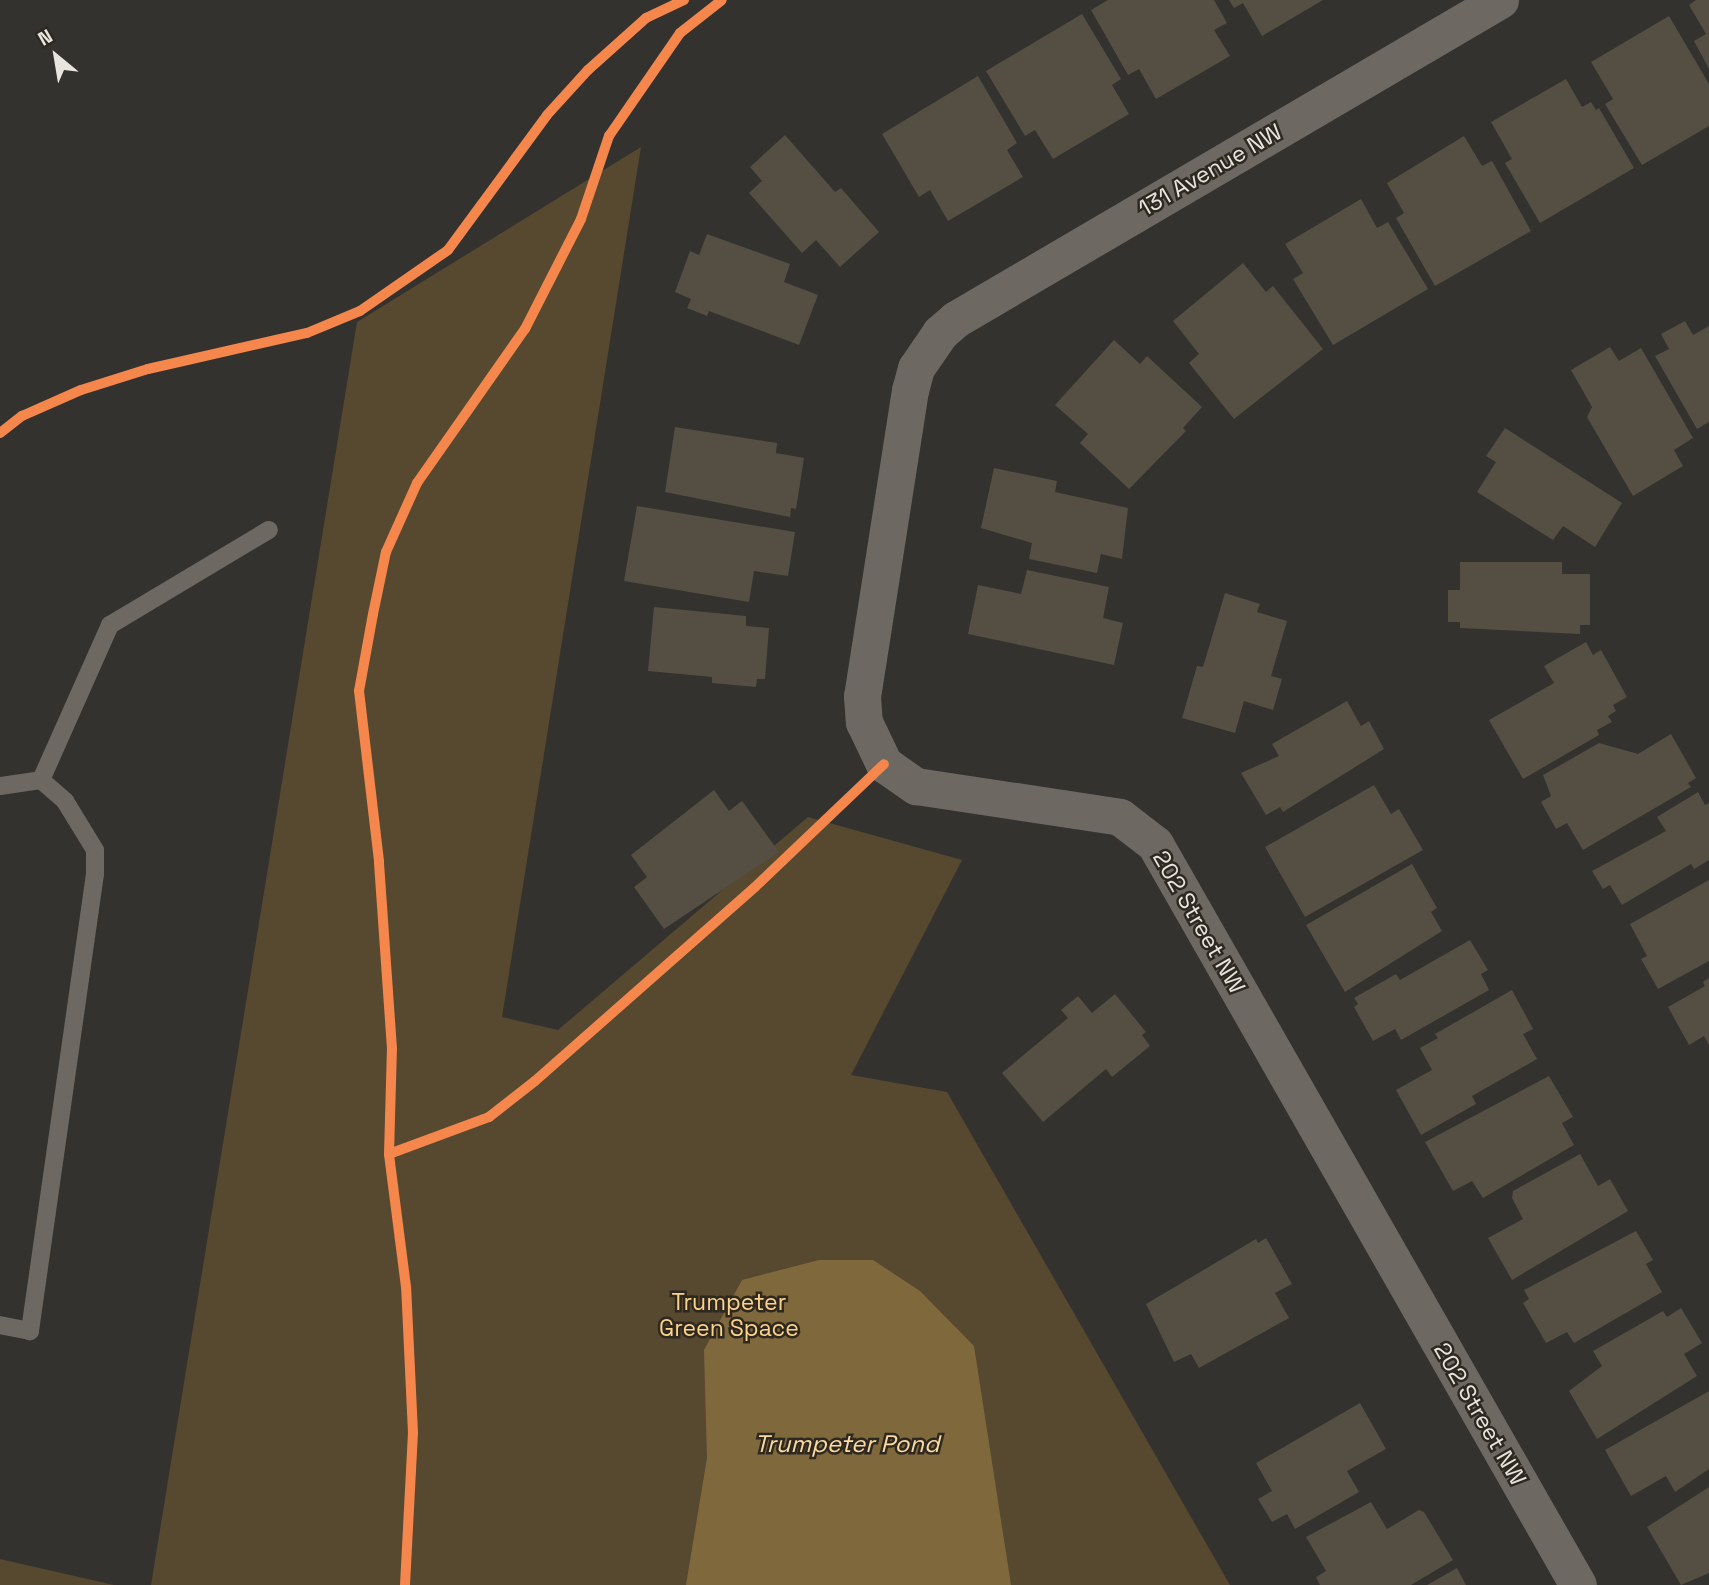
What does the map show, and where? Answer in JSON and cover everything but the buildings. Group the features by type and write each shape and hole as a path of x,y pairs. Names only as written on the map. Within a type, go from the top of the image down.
{"street":[{"name":"131 Avenue NW","path":"925,349 956,318 1500,0"},
{"name":"202 Street NW","path":"925,349 910,390 862,696 872,744 884,764 916,786 1120,817 1155,844 1578,1585"}],"lane":[{"path":"41,780 110,625 269,530"},
{"path":"0,786 41,780 65,801 95,850 96,874 30,1331 0,1325"}],"green space":[{"name":"Trumpeter Green Space","path":"641,147 502,1017 558,1030 808,817 962,860 851,1075 947,1092 1230,1585 151,1585 357,322"},
{"path":"0,1559 114,1585 0,1585"}],"water":[{"name":"Trumpeter Pond","path":"819,1260 873,1260 920,1291 974,1346 1011,1585 686,1585 707,1458 704,1350 742,1280"}],"cycle path":[{"path":"0,433 22,416 81,390 148,369 307,333 360,311 448,250 547,115 588,70 646,18 684,0"},
{"path":"405,1585 413,1433 406,1287 389,1154 392,1049 379,861 359,691 373,614 386,552 417,483 525,329 581,219 609,136 680,33 722,0"},
{"path":"389,1154 489,1117 535,1081 755,887 884,764"}]}
